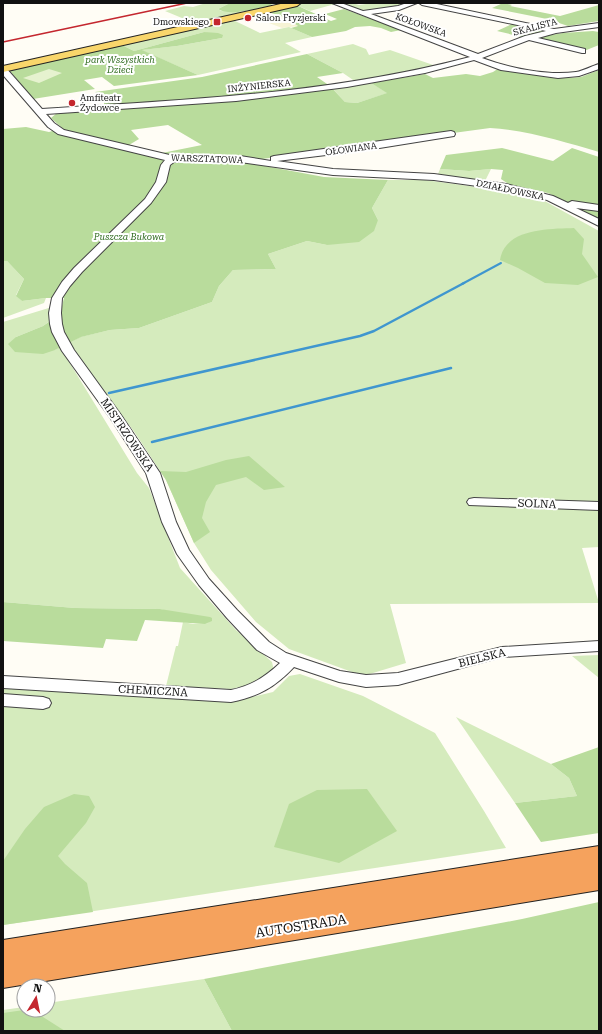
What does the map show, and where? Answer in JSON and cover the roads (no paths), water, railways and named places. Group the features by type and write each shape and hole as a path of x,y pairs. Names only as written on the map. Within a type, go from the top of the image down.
{"highway":[{"name":"AUTOSTRADA","path":"3,975 551,875 599,857"},
{"name":"AUTOSTRADA","path":"551,875 599,878"},
{"name":"AUTOSTRADA","path":"3,953 511,882"}],"main road":[{"path":"3,69 297,3"}],"street":[{"name":"KOŁOWSKA","path":"335,3 477,57 501,68 558,76 579,74 599,66"},
{"path":"361,14 388,10 414,3"},
{"path":"422,3 556,31 599,30"},
{"name":"SKALISTA","path":"477,57 528,38 556,31 599,25"},
{"path":"528,38 582,51"},
{"name":"INŻYNIERSKA","path":"39,112 236,99 290,93 407,75 477,57"},
{"name":"WARSZTATOWA","path":"3,69 39,112 51,125 61,132 171,159 250,160 333,172 416,176"},
{"name":"OŁOWIANA","path":"250,160 284,158 332,152 451,134"},
{"name":"MISTRZOWSKA","path":"171,159 166,165 162,182 154,194 114,236 78,270 61,292 57,298 55,313 57,328 68,351 117,418 153,473 171,527 182,551 208,586 246,629 267,649 291,661 339,676 366,681"},
{"name":"DZIAŁDOWSKA","path":"416,176 506,187 538,194 558,201 599,223"},
{"path":"558,201 599,208"},
{"name":"SOLNA","path":"474,502 599,506"},
{"name":"BIELSKA","path":"366,681 386,681 404,678 502,652 599,646"},
{"name":"CHEMICZNA","path":"3,682 231,696 255,691 263,687 291,661"},
{"path":"3,700 43,703"}],"waterway":[{"path":"462,284 501,263"},
{"path":"109,393 360,336 374,331 464,283"},
{"path":"152,442 451,368"}],"railway":[{"path":"3,42 187,3"}],"place":[{"name":"Salon Fryzjerski","path":"248,18"},
{"name":"Dmowskiego","path":"217,22"},
{"name":"Amfiteatr Żydowce","path":"72,103"}],"park label":[{"name":"park Wszystkich Dzieci","path":"120,66"},
{"name":"Puszcza Bukowa","path":"129,237"}]}
